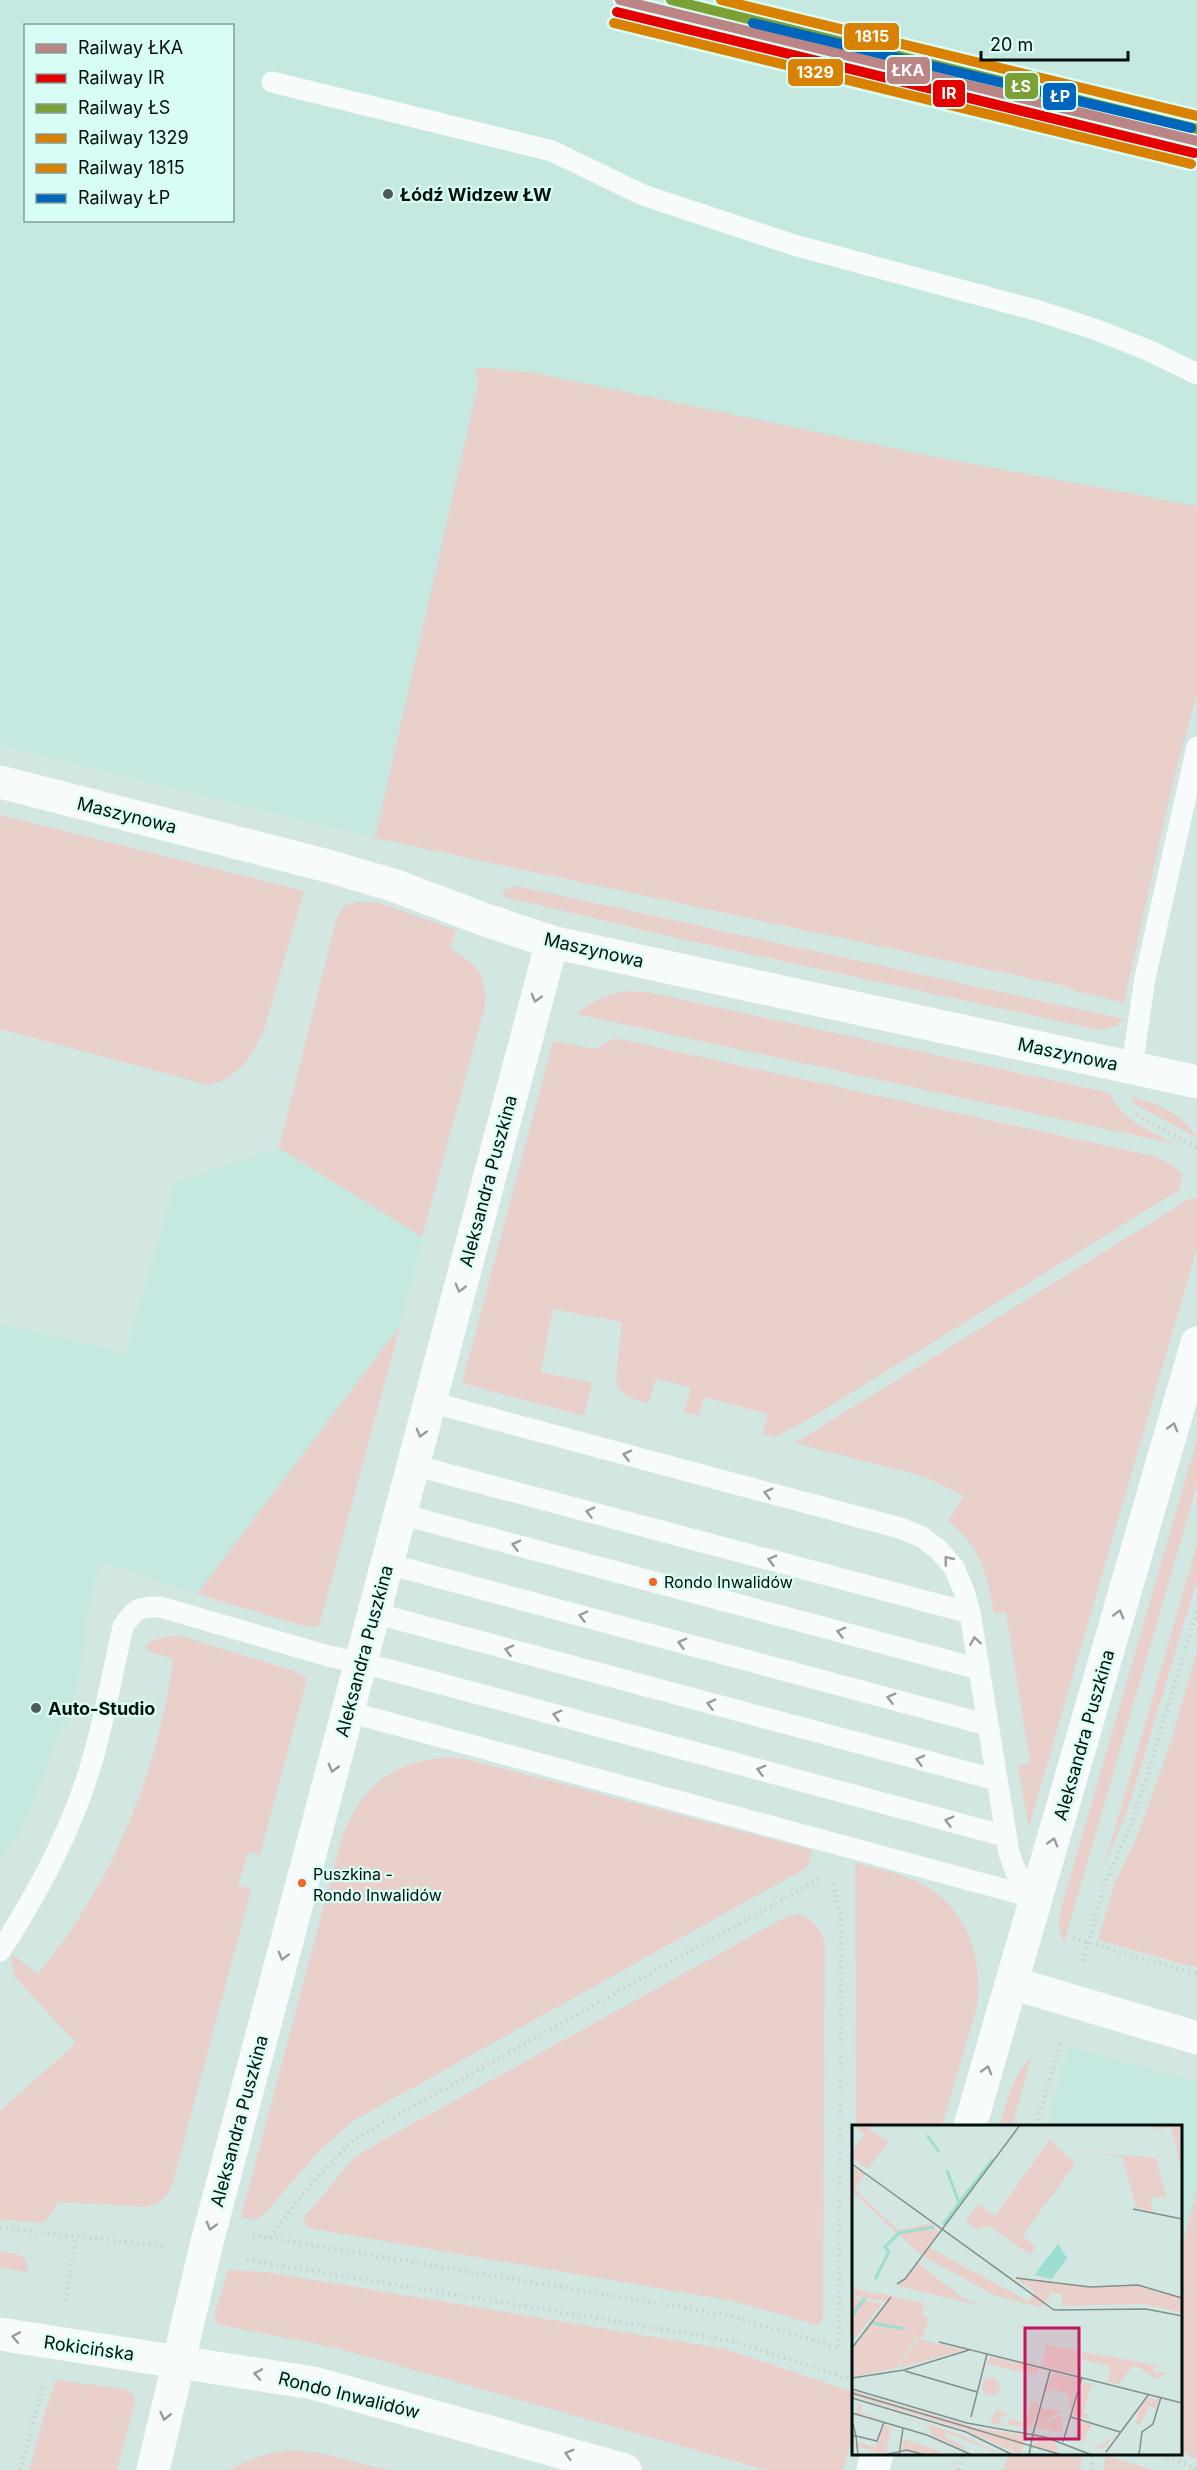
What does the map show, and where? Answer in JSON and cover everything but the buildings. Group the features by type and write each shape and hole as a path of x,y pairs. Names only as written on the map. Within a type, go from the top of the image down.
{"street":[{"name":"Maszynowa","path":"0,782 328,866 393,885 483,920 552,942 1197,1082"},
{"name":"Aleksandra Puszkina","path":"178,2361 211,2226 552,942"},
{"name":"Aleksandra Puszkina","path":"971,2125 1197,1343"},
{"path":"1012,1983 1197,2038"},
{"name":"Rokicińska","path":"0,2334 178,2361"},
{"path":"153,2470 178,2361"},
{"name":"Rondo Inwalidów","path":"178,2361 313,2384 625,2470"},
{"path":"873,2470 877,2455"}],"lane":[{"path":"272,82 552,151 643,195 794,245 1078,324 1149,351 1197,375"},
{"path":"1132,1067 1145,978 1197,747"},
{"path":"430,1402 900,1528 922,1537 939,1550 954,1568 970,1613 1005,1836 1016,1872 1036,1898"},
{"path":"413,1465 970,1613"},
{"path":"400,1514 979,1669"},
{"path":"388,1564 988,1725"},
{"path":"0,1951 39,1886 79,1800 100,1729 123,1626 132,1613 145,1606 160,1607 1005,1836"},
{"path":"375,1613 997,1780"},
{"path":"349,1712 1036,1898"}],"path":[{"path":"1037,2125 1105,1883 1131,1825 1197,1610"},
{"path":"248,2234 270,2238 731,2316 839,2348 841,1916 831,1873 353,2140 334,2158 290,2209 270,2238"},
{"path":"1073,1938 1197,1974"},
{"path":"0,2228 166,2246"},
{"path":"70,2281 76,2238"},
{"path":"240,2259 728,2340 852,2379"},
{"path":"20,2470 46,2379"},
{"path":"959,2470 963,2455"},
{"path":"1091,2470 1093,2455"},
{"path":"1164,2455 1197,2469"}],"shaded area":[{"path":"0,0 1197,0 1197,543 479,385 375,838 0,745"},
{"path":"476,367 535,373 930,456 1197,506 1197,694 1173,782 1124,1003 1076,991 1066,986 375,838 478,385"},
{"path":"0,815 304,891 264,1030 242,1067 224,1080 209,1085 0,1029"},
{"path":"517,886 1124,1019 1117,1026 1099,1030 659,934 502,896 504,890"},
{"path":"358,902 377,902 456,930 450,948 473,965 482,977 484,985 485,1006 422,1237 279,1148 337,917 344,906"},
{"path":"628,991 647,992 1110,1093 1129,1118 1175,1144 576,1014 600,998"},
{"path":"615,1038 1153,1156 1171,1164 1182,1174 1179,1190 804,1422 774,1437 763,1434 768,1414 704,1397 699,1416 684,1412 691,1388 656,1378 649,1403 628,1397 618,1387 616,1381 622,1322 553,1309 541,1372 592,1383 584,1416 462,1383 553,1041 596,1049"},
{"path":"1131,1097 1160,1106 1184,1122 1197,1138 1135,1104"},
{"path":"279,1148 422,1237 400,1326 197,1594 100,1561 88,1608 83,1656 67,1726 62,1725 35,1798 15,1839 0,1862 0,1324 126,1353 175,1183"},
{"path":"1191,1198 1197,1199 1197,1248 1028,1824 1018,1765 1030,1763 1006,1612 994,1613 981,1562 968,1541 948,1521 964,1496 915,1474 795,1443"},
{"path":"400,1326 319,1626 307,1627 197,1594"},
{"path":"1197,1439 1197,1485 1064,1943 1059,1931 1060,1912"},
{"path":"1197,1544 1197,1580 1126,1814 1104,1866"},
{"path":"168,1636 181,1636 294,1671 307,1679 260,1855 248,1852 238,1885 251,1890 172,2186 162,2200 147,2207 59,2202 44,2223 0,2220 0,2111 76,2043 14,1976 11,1953 38,1974 64,1940 109,1865 128,1826 143,1785 166,1701 173,1659 149,1651 145,1646 154,1640"},
{"path":"1197,1650 1197,1968 1098,1940 1114,1885 1139,1832 1171,1741"},
{"path":"455,1757 812,1850 808,1867 355,2120 320,2150 265,2213 256,2220 241,2217 342,1837 360,1802 385,1777 416,1763"},
{"path":"855,1863 918,1882 935,1892 948,1904 960,1918 968,1934 974,1951 978,1988 977,2007 942,2125 856,2125"},
{"path":"798,1914 815,1924 825,1943 823,2318 817,2325 733,2301 308,2228 304,2223 305,2216 353,2159 369,2148 784,1918"},
{"path":"1069,2047 1197,2081 1197,2190 1182,2248 1182,2125 1047,2125"},
{"path":"1032,2056 1012,2125 1000,2125 1015,2080"},
{"path":"1197,2189 1197,2460 1182,2452 1182,2246"},
{"path":"0,2252 17,2254 26,2259 28,2272 0,2268"},
{"path":"228,2270 266,2272 726,2349 852,2392 852,2438 843,2470 766,2470 337,2348 216,2324 215,2313"},
{"path":"56,2380 125,2389 133,2394 135,2401 117,2470 29,2470"},
{"path":"291,2450 321,2453 387,2470 230,2470 259,2457"},
{"path":"1009,2455 1082,2455 1080,2470 1003,2470"},
{"path":"1105,2455 1152,2470 1104,2470"}],"rail line":[{"name":"ŁKA","path":"620,0 1197,141"},
{"name":"ŁS","path":"671,0 1197,129"},
{"name":"1815","path":"721,0 1197,116"},
{"name":"IR","path":"617,12 1194,153"},
{"name":"1329","path":"614,23 1191,164"},
{"name":"ŁP","path":"753,23 1191,128"}],"place":[{"name":"Łódź Widzew ŁW","path":"388,194"},
{"name":"Rondo Inwalidów","path":"653,1582"},
{"name":"Auto-Studio","path":"36,1708"},
{"name":"Puszkina - Rondo Inwalidów","path":"302,1883"}]}
